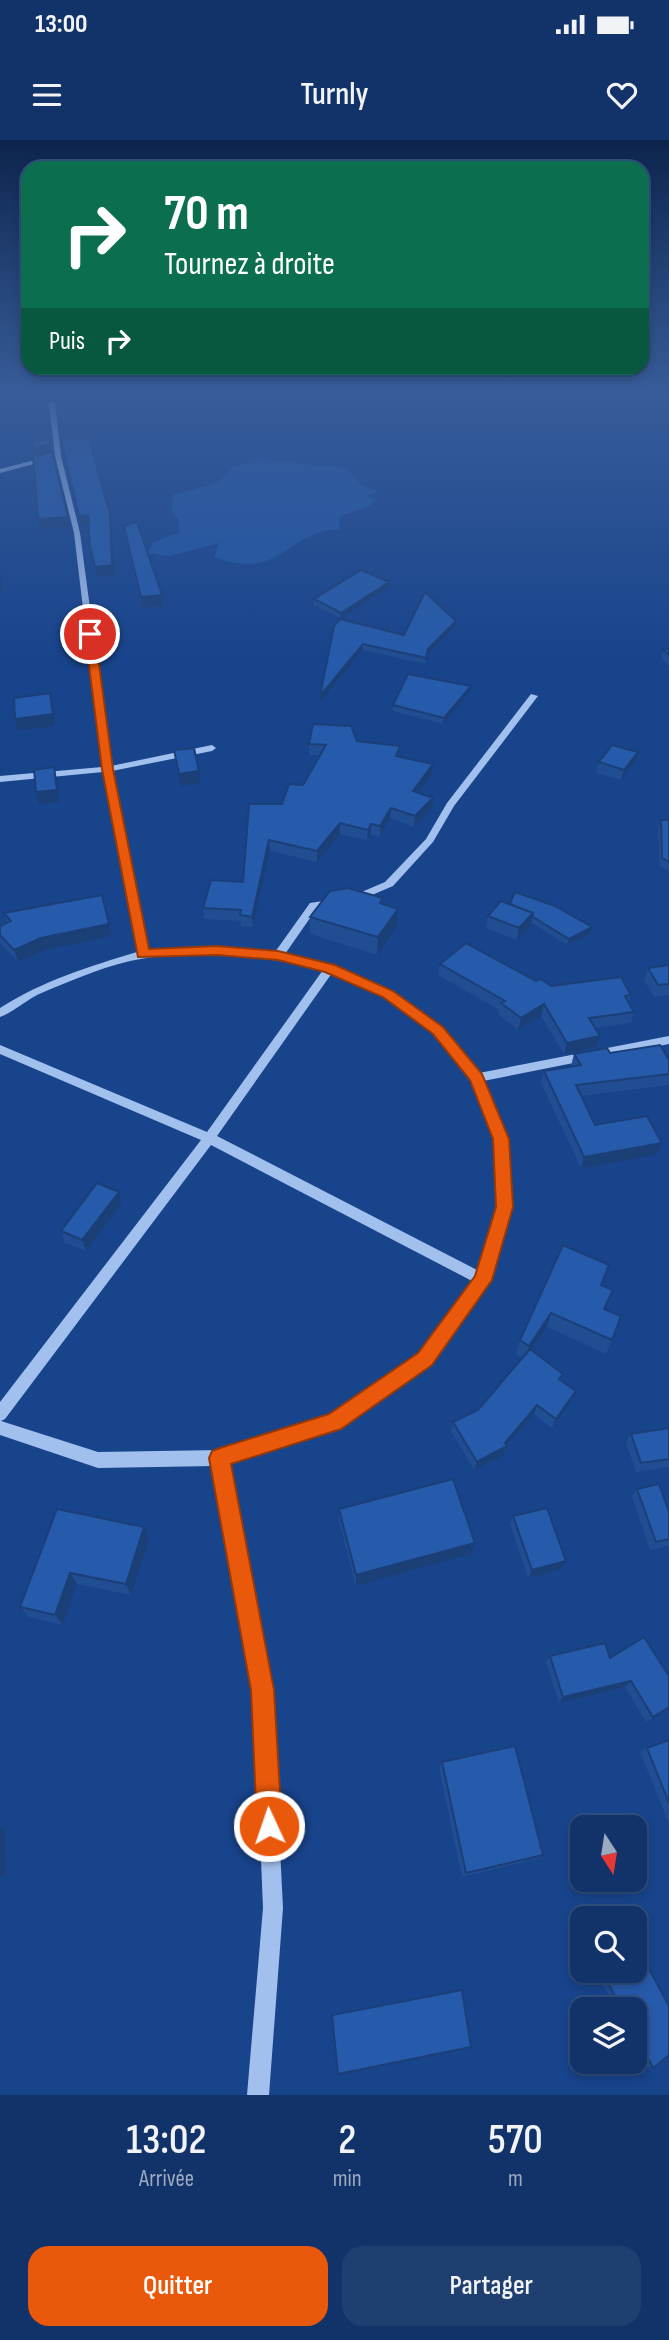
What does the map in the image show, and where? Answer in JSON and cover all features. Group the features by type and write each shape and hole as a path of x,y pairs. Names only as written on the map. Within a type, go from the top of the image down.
{"street":[{"path":"64,479 78,533 107,769 143,954"},
{"path":"278,956 314,905 354,899 389,884 430,839 450,805 534,696"},
{"path":"0,779 107,769 212,748"},
{"path":"0,1013 44,989 92,969 143,954 217,950 278,956 330,968 388,994 438,1031 476,1078 501,1139 504,1207 483,1280 425,1359 334,1422 220,1458 98,1460 0,1428"},
{"path":"0,1414 209,1138 330,968"},
{"path":"476,1078 663,1045"},
{"path":"0,1049 209,1138 483,1280"},
{"path":"220,1458 263,1690 273,1908 258,2095"}],"shaded area":[{"path":"221,479 356,479 363,486 379,491 366,496 376,500 369,506 340,516 339,529 306,538 269,560 254,564 214,557 219,543 169,556 147,553 154,542 180,532 178,519 172,512 173,495 218,483"}],"building":[{"path":"35,479 59,479 68,517 38,519"},
{"path":"70,479 100,479 110,514 112,565 95,567 90,546 88,515 79,516"},
{"path":"137,522 162,595 141,597 124,526"},
{"path":"361,570 389,582 341,613 314,599"},
{"path":"425,592 456,621 428,649 426,658 363,644 320,696 334,626 340,619 404,635"},
{"path":"408,674 471,686 444,718 393,705"},
{"path":"50,693 53,714 15,719 14,698"},
{"path":"313,724 351,726 357,741 400,746 396,756 433,764 413,791 433,798 415,816 391,808 380,826 371,824 368,830 340,823 317,851 269,840 252,917 240,915 241,910 203,908 211,880 243,882 249,804 282,804 289,784 303,785 326,745 309,744"},
{"path":"612,745 638,752 624,770 599,762"},
{"path":"194,748 199,771 179,774 174,750"},
{"path":"54,767 57,790 36,792 34,770"},
{"path":"661,820 669,820 669,862 662,858"},
{"path":"348,888 383,898 380,903 398,909 378,937 310,917 330,891"},
{"path":"515,892 555,906 592,927 569,939 533,917 533,913 510,903"},
{"path":"102,895 109,924 41,938 14,950 0,935 0,926 11,921 4,913"},
{"path":"501,901 533,913 519,928 488,916"},
{"path":"466,943 536,981 541,979 551,986 621,977 631,995 625,996 634,1012 589,1018 600,1036 567,1043 544,1004 521,1018 501,1003 505,1001 440,964"},
{"path":"669,965 669,984 658,985 648,968"},
{"path":"660,1045 669,1060 669,1074 576,1085 595,1125 647,1116 662,1143 584,1157 544,1071 581,1065 574,1054 607,1048 610,1053"},
{"path":"97,1183 119,1192 82,1240 61,1231"},
{"path":"563,1245 609,1265 601,1285 613,1290 604,1309 621,1316 612,1340 551,1313 529,1346 520,1340"},
{"path":"530,1349 563,1374 559,1379 576,1391 556,1419 537,1405 505,1443 507,1446 477,1462 453,1422 478,1410"},
{"path":"669,1428 669,1459 641,1463 631,1434"},
{"path":"453,1479 475,1543 356,1575 339,1509"},
{"path":"659,1484 669,1512 669,1539 656,1542 637,1489"},
{"path":"547,1508 566,1561 532,1570 513,1516"},
{"path":"57,1509 144,1527 126,1584 70,1573 55,1615 20,1607"},
{"path":"644,1637 669,1676 669,1707 653,1717 631,1681 563,1697 550,1656 605,1643 610,1658"},
{"path":"669,1740 669,1803 647,1748"},
{"path":"515,1746 543,1855 466,1873 442,1762"},
{"path":"647,1965 669,2006 669,2055 653,2068 647,2057 647,1997 616,1997 608,1983 647,1983"},
{"path":"462,1990 471,2047 338,2074 332,2015"}],"route":[{"path":"90,634 107,769 143,954 217,950 278,956 330,968 388,994 438,1031 476,1078 501,1139 504,1207 483,1280 425,1359 334,1422 220,1458 263,1690 269,1826"}]}
